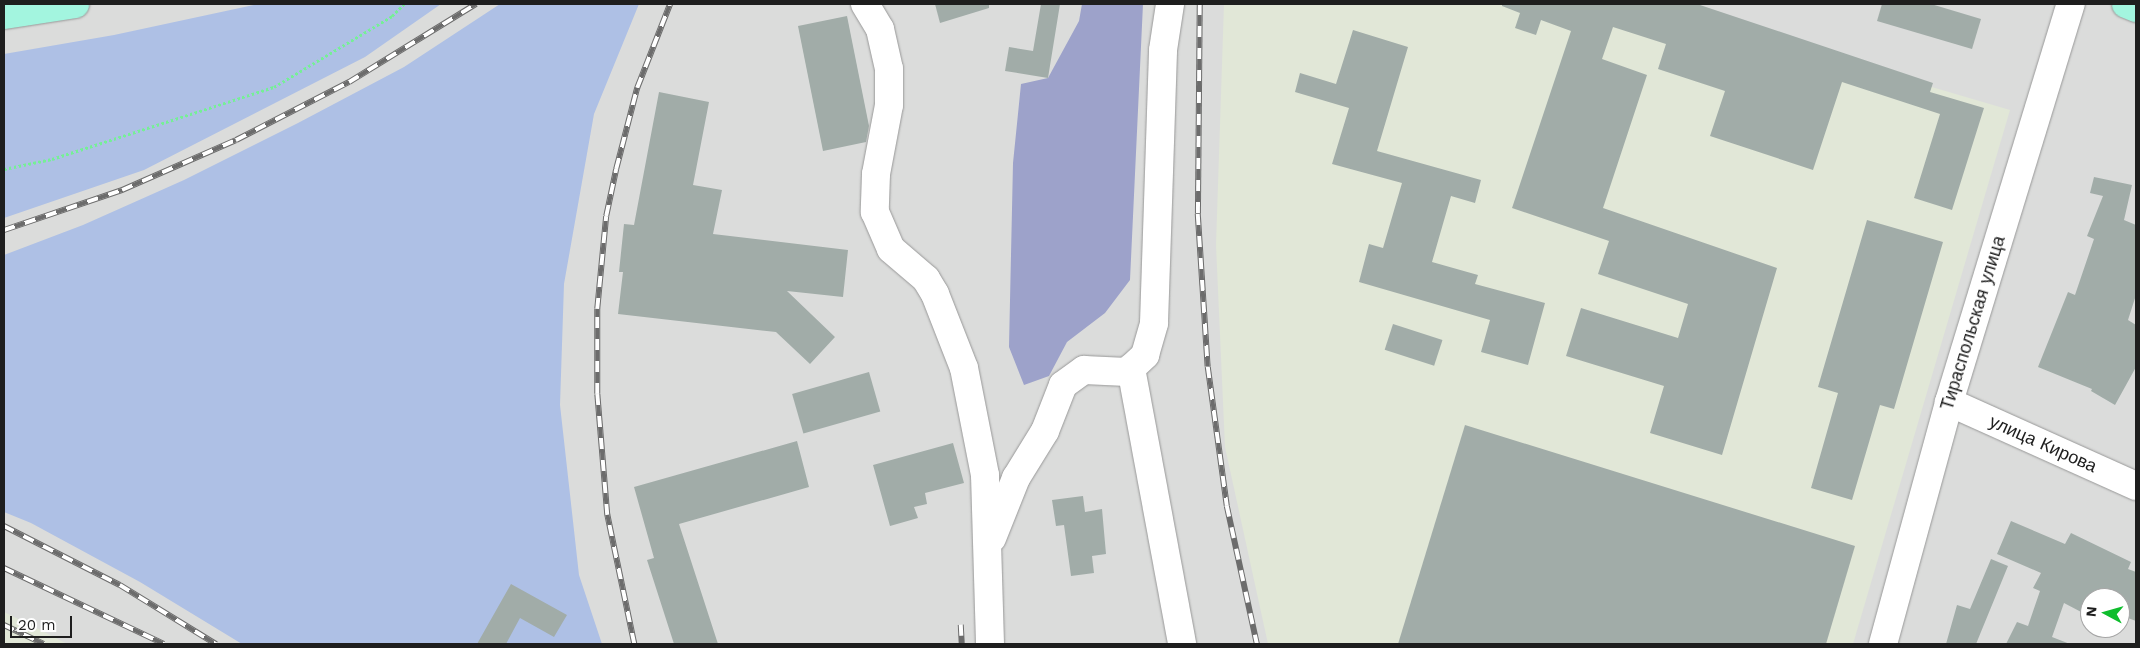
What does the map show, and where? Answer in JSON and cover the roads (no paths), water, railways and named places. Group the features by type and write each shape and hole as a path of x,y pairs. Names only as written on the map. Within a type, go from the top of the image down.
{"main road":[{"path":"4,15 76,4"},
{"path":"2126,4 2136,8"}],"street":[{"path":"865,4 880,29 889,69 889,105 876,174 875,212 891,249 926,279 955,340 980,442 989,547 990,644"},
{"path":"989,547 1016,478 1045,431 1063,385 1084,370 1126,372 1145,355 1154,323 1163,50 1170,4"},
{"name":"Тираспольская улица","path":"1883,644 1949,402 2071,4"},
{"path":"1131,368 1182,644"},
{"name":"улица Кирова","path":"1949,402 2136,486"}],"railway":[{"path":"4,230 122,190 236,140 349,82 476,4"},
{"path":"634,644 607,515 597,394 597,309 606,216 616,169 637,88 670,4"},
{"path":"1200,4 1198,214 1208,367 1227,506 1257,644"},
{"path":"4,526 120,585 216,644"},
{"path":"4,568 164,644"},
{"path":"4,625 44,644"},
{"path":"961,625 962,644"}]}
